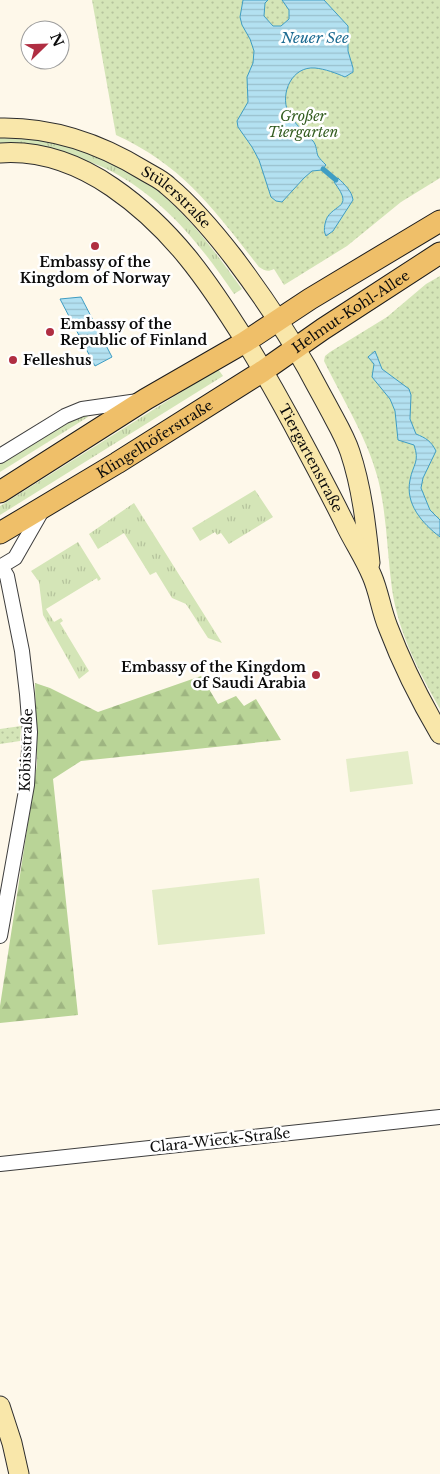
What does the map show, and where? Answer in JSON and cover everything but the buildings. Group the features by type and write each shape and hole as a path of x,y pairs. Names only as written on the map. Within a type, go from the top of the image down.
{"main road":[{"name":"Stülerstraße","path":"0,128 40,130 87,142 127,160 168,185 204,220 253,283 296,348"},
{"path":"0,153 30,154 56,158 101,180 131,200 159,224 189,258 222,303 245,342"},
{"name":"Helmut-Kohl-Allee","path":"279,320 440,221"},
{"name":"Helmut-Kohl-Allee","path":"263,371 440,253"},
{"path":"0,492 146,399 245,342 279,320"},
{"name":"Tiergartenstraße","path":"245,342 312,460 372,577 387,626 407,673 440,734"},
{"name":"Tiergartenstraße","path":"296,348 350,450 365,518 372,577"},
{"name":"Klingelhöferstraße","path":"0,533 117,463 263,371"},
{"path":"0,1406 12,1443 19,1474"}],"street":[{"path":"0,456 65,416 82,409 146,399"},
{"path":"0,567 15,558 46,504"},
{"name":"Köbisstraße","path":"0,567 7,576 22,651 30,732 27,785 0,936"},
{"name":"Clara-Wieck-Straße","path":"0,1164 440,1117"}],"green space":[{"name":"Großer Tiergarten","path":"92,0 440,0 440,178 401,202 347,246 284,285 274,269 266,271 259,267 228,227 180,176 140,147 116,135"},
{"path":"0,138 36,140 71,146 98,156 139,178 154,188 179,210 212,248 242,289 234,294 195,241 165,209 130,182 102,167 50,148 0,146"},
{"path":"440,276 440,709 410,651 399,621 392,589 383,506 378,479 368,448 324,361 325,356 330,352 387,317 426,284"},
{"path":"218,369 223,376 0,515 0,506"},
{"path":"86,415 88,417 0,472 0,464 69,421"},
{"path":"255,490 273,517 229,544 221,533 217,535 215,532 200,541 192,528"},
{"path":"134,503 222,643 208,638 186,604 172,598 156,572 150,575 124,533 98,549 89,534"},
{"path":"78,542 101,579 98,581 97,578 46,609 54,622 61,618 63,621 60,623 89,671 79,679 43,615 39,582 31,571"},
{"path":"201,676 218,704 236,696 244,706 256,699 281,740 81,761 53,779 78,1015 0,1023 0,1006 37,764 35,683 50,688 98,712"},
{"path":"21,726 20,741 0,744 0,729"},
{"path":"408,751 413,784 350,792 346,759"},
{"path":"259,878 265,934 158,945 152,890"}],"water":[{"name":"Neuer See","path":"243,0 268,0 265,3 264,16 273,26 281,26 289,19 289,10 282,0 324,0 348,26 348,51 353,72 345,77 323,69 307,69 300,71 294,76 287,89 286,105 290,116 313,141 318,156 326,165 322,170 312,171 282,202 276,201 271,197 259,160 238,127 237,121 248,102 247,77 253,63 254,51 240,17"},
{"path":"338,178 345,185 353,200 333,231 326,236 324,227 327,217 342,203 343,198 334,182"},
{"path":"81,297 112,357 95,366 60,299"},
{"path":"375,351 382,369 409,389 411,395 410,419 416,434 428,440 436,451 423,478 421,488 430,510 440,520 440,537 421,519 410,497 410,480 416,459 416,451 414,445 398,440 395,411 390,399 372,377 374,364 368,357"}],"waterway":[{"path":"323,169 336,180"}],"place":[{"name":"Embassy of the Kingdom of Norway","path":"95,246"},
{"name":"Embassy of the Republic of Finland","path":"50,332"},
{"name":"Felleshus","path":"13,360"},
{"name":"Embassy of the Kingdom of Saudi Arabia","path":"316,675"}]}
